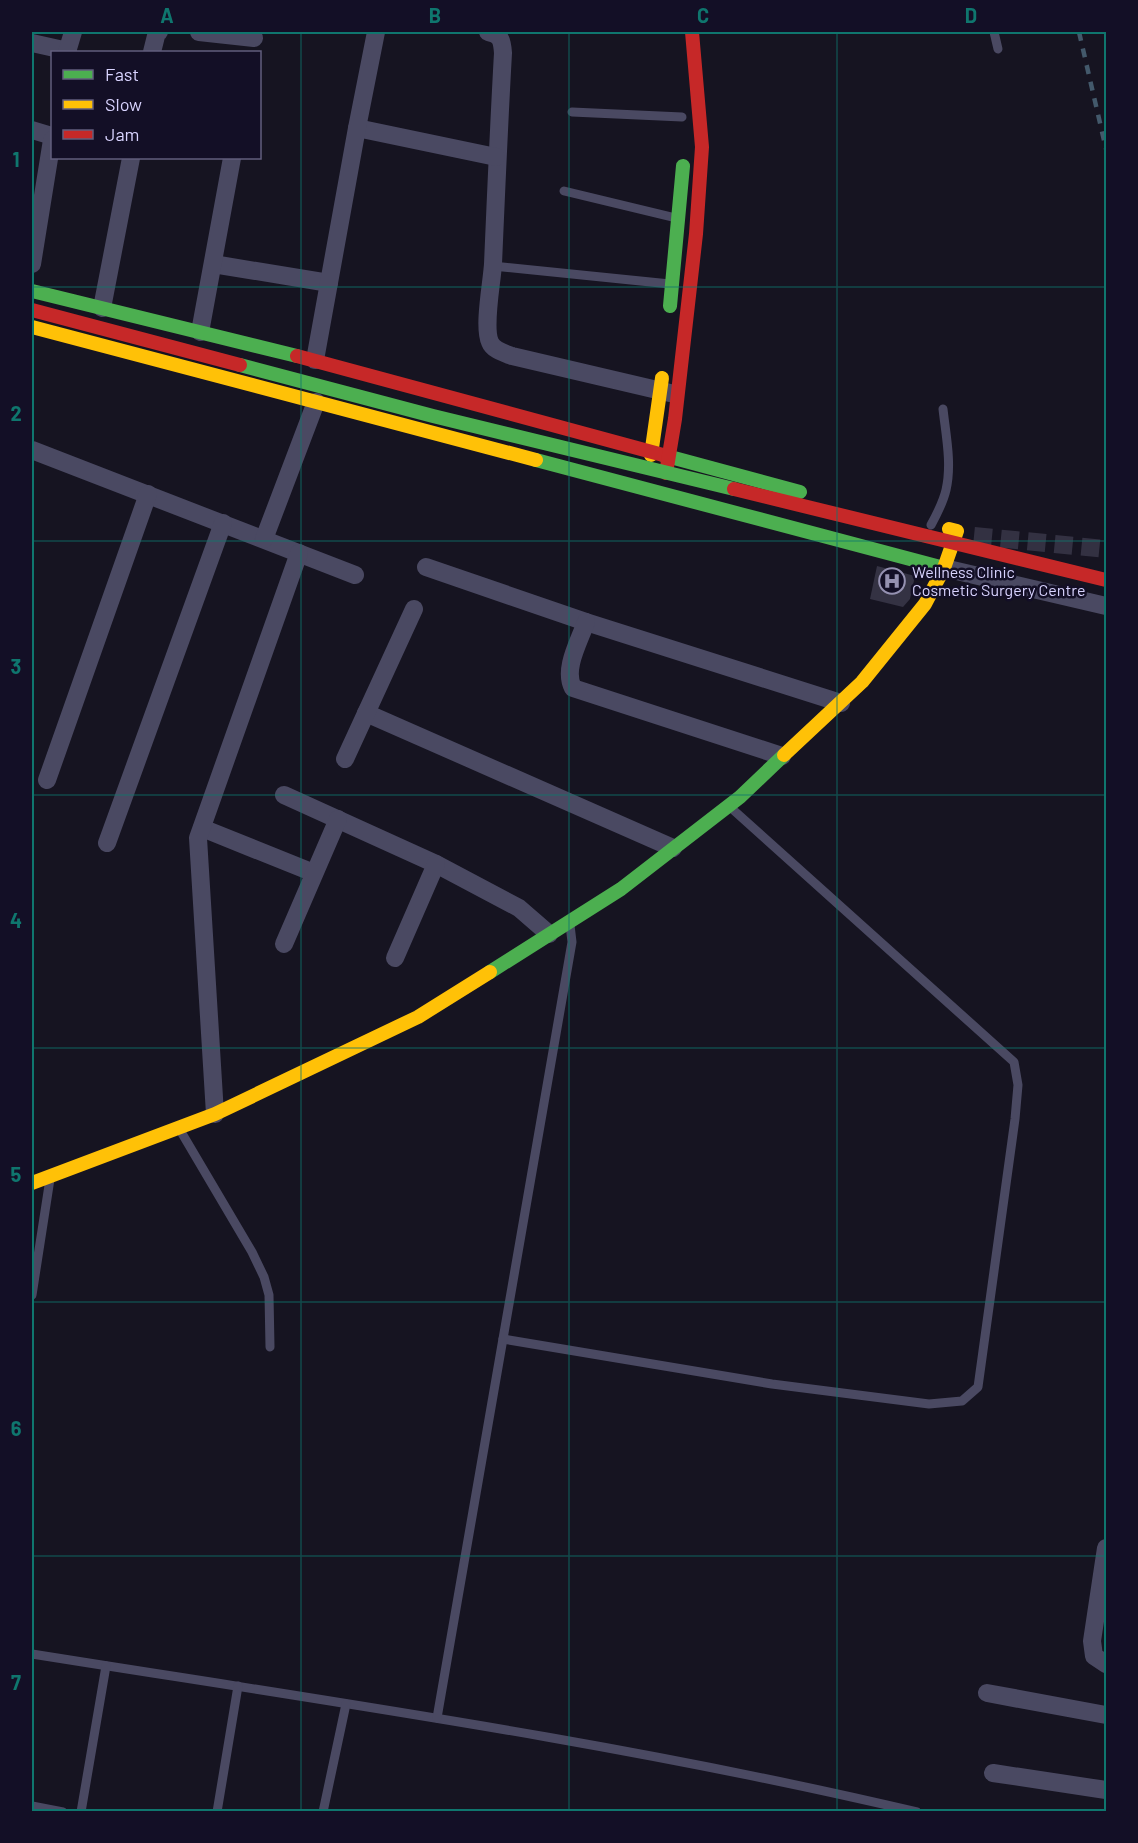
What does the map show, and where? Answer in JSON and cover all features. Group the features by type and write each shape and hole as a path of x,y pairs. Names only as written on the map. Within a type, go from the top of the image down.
{"street":[{"path":"67,51 74,32"},
{"path":"152,51 157,32 159,32"},
{"path":"199,32 255,41"},
{"path":"315,360 376,32"},
{"path":"488,32 497,34 502,40 503,53 488,331 490,343 497,350 512,356 669,392"},
{"path":"648,491 652,452 669,392 696,234 702,147 692,32"},
{"path":"32,43 63,51"},
{"path":"357,128 496,157"},
{"path":"32,130 51,138"},
{"path":"32,264 35,217 51,143"},
{"path":"668,319 684,149"},
{"path":"102,308 131,159"},
{"path":"200,332 232,159"},
{"path":"213,264 329,283"},
{"path":"32,291 315,360 813,495 966,533 925,604 862,682 728,806 621,888 418,1017 215,1114 32,1183"},
{"path":"32,310 433,416 1107,580"},
{"path":"32,327 944,568 1107,606"},
{"path":"662,494 668,455 669,392 663,367"},
{"path":"264,539 316,402"},
{"path":"32,450 355,575"},
{"path":"46,780 148,494"},
{"path":"107,843 223,523"},
{"path":"215,1114 198,838 299,553"},
{"path":"426,567 586,622 841,703"},
{"path":"345,759 414,609"},
{"path":"586,622 570,666 569,680 573,688 782,756"},
{"path":"366,713 673,848"},
{"path":"284,795 436,864 519,908 549,934"},
{"path":"284,944 338,819"},
{"path":"202,828 314,873"},
{"path":"395,958 436,864"},
{"path":"1107,1548 1092,1641 1094,1656 1107,1664"},
{"path":"987,1693 1107,1715"},
{"path":"993,1773 1107,1790"}],"lane":[{"path":"994,32 998,49"},
{"path":"572,112 682,117"},
{"path":"564,191 679,219"},
{"path":"493,266 672,284"},
{"path":"931,525 947,489 949,461 943,409"},
{"path":"503,1339 772,1384 929,1404 962,1401 978,1387 1015,1119 1018,1085 1014,1062 728,806"},
{"path":"437,1718 572,942 570,921"},
{"path":"179,1128 252,1252 264,1277 269,1295 270,1347"},
{"path":"32,1295 50,1176"},
{"path":"32,1654 437,1718 824,1790 917,1812"},
{"path":"81,1812 106,1666"},
{"path":"216,1812 238,1686"},
{"path":"322,1812 346,1704"},
{"path":"32,1806 63,1812"}],"building":[{"path":"877,566 915,576 910,599 903,607 870,599"}],"tunnel":[{"path":"974,536 1106,549"}],"railway":[{"path":"1079,32 1106,149"}],"traffic: fast":[{"path":"670,306 683,166"},
{"path":"32,291 297,356"},
{"path":"240,365 433,416 734,489"},
{"path":"663,455 800,492"},
{"path":"536,460 944,568"},
{"path":"490,972 621,889 740,797 784,755"}],"traffic: slow":[{"path":"32,327 536,460"},
{"path":"651,455 662,378"},
{"path":"784,755 862,682 925,604 944,568 957,531 949,529"},
{"path":"32,1183 215,1114 418,1017 490,972"}],"traffic: jam":[{"path":"666,473 675,419 696,234 702,147 692,32"},
{"path":"32,310 240,365"},
{"path":"297,356 663,455"},
{"path":"734,489 1106,580"}],"place":[{"name":"Wellness Clinic Cosmetic Surgery Centre","path":"892,581"}]}
